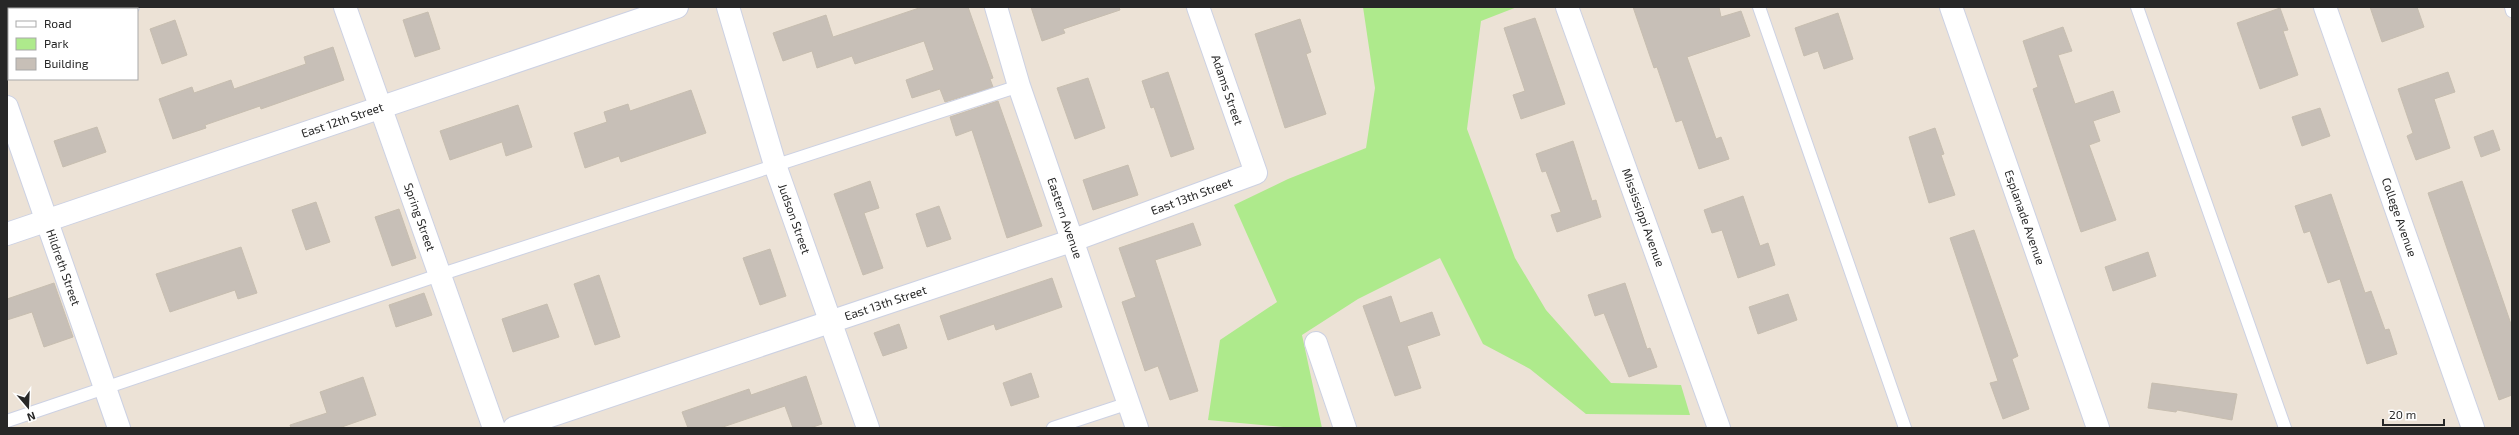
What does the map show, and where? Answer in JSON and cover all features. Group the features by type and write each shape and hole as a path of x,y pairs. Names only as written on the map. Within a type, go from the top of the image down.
{"street":[{"name":"Spring Street","path":"345,7 494,428"},
{"name":"East 12th Street","path":"7,234 677,7"},
{"name":"Judson Street","path":"728,7 775,165 868,428"},
{"name":"Eastern Avenue","path":"996,7 1019,86 1071,241 1137,428"},
{"name":"Adams Street","path":"1198,7 1256,173"},
{"name":"Mississippi Avenue","path":"1567,7 1719,428"},
{"name":"Esplanade Avenue","path":"1951,7 2098,428"},
{"name":"College Avenue","path":"2325,7 2473,428"},
{"name":"Hildreth Street","path":"7,107 119,428"},
{"name":"East 13th Street","path":"514,428 1071,241 1256,173"},
{"path":"1316,343 1345,428"}],"lane":[{"path":"1759,7 1905,428"},
{"path":"2136,7 2286,428"},
{"path":"2511,7 2512,11"},
{"path":"7,421 439,275 1019,86"},
{"path":"1054,428 1128,403"}],"green space":[{"path":"1363,7 1517,7 1481,21 1467,129 1515,258 1546,310 1611,383 1681,385 1690,415 1586,414 1530,369 1483,344 1440,258 1358,299 1302,335 1322,428 1294,428 1208,420 1220,340 1277,302 1234,205 1288,179 1366,148 1375,88"}],"building":[{"path":"922,7 968,7 993,78 990,79 993,87 945,102 940,89 912,98 906,80 934,70 924,41 855,64 852,56 817,68 812,51 783,61 773,33 826,15 833,37"},
{"path":"1031,7 1119,7 1120,10 1063,29 1065,33 1042,41"},
{"path":"1633,7 1719,7 1721,17 1741,11 1750,36 1687,57 1716,139 1721,137 1729,159 1699,169 1682,120 1676,122 1657,67 1654,68"},
{"path":"2370,7 2417,7 2424,27 2382,42"},
{"path":"2280,8 2288,30 2283,31 2298,75 2260,89 2237,23"},
{"path":"428,12 440,49 415,57 403,20"},
{"path":"1838,13 1853,59 1824,69 1818,51 1804,56 1795,28"},
{"path":"1535,18 1565,104 1521,119 1513,95 1525,91 1504,28"},
{"path":"1300,19 1311,52 1306,54 1326,114 1285,128 1255,34"},
{"path":"175,20 187,55 162,64 150,29"},
{"path":"2063,27 2072,51 2058,55 2075,104 2113,91 2120,112 2093,121 2100,141 2089,145 2116,220 2081,232 2033,89 2038,87 2023,41"},
{"path":"333,47 344,80 261,109 260,106 205,125 206,128 173,139 159,99 192,87 194,93 231,80 234,89 306,64 304,57"},
{"path":"1168,72 1194,149 1171,157 1154,107 1151,108 1142,81"},
{"path":"2448,72 2455,92 2434,99 2450,148 2416,160 2407,136 2413,133 2398,89"},
{"path":"1088,78 1105,128 1075,139 1057,88"},
{"path":"691,90 706,133 621,162 619,156 585,168 574,133 607,122 604,112 628,104 630,111"},
{"path":"998,101 1042,226 1007,238 972,130 956,136 950,117"},
{"path":"518,105 532,147 506,156 502,142 450,160 440,131"},
{"path":"2320,108 2330,136 2302,146 2292,117"},
{"path":"97,127 106,152 63,167 54,141"},
{"path":"1935,128 1944,154 1941,155 1955,195 1929,203 1909,137"},
{"path":"2493,130 2500,150 2481,157 2474,137"},
{"path":"1573,141 1592,201 1596,200 1601,217 1557,232 1551,215 1561,212 1546,171 1542,172 1536,154"},
{"path":"1128,165 1138,195 1093,210 1083,180"},
{"path":"870,181 879,208 864,213 883,268 863,275 834,194"},
{"path":"2462,181 2512,327 2512,395 2499,400 2428,193"},
{"path":"2331,194 2365,293 2371,291 2385,330 2389,329 2397,354 2367,364 2340,279 2328,283 2310,231 2304,233 2295,206"},
{"path":"1743,196 1760,246 1768,243 1775,265 1738,278 1722,230 1712,233 1704,210"},
{"path":"316,202 330,242 306,250 292,210"},
{"path":"939,206 951,239 927,247 916,214"},
{"path":"399,209 416,258 392,266 375,217"},
{"path":"1193,223 1201,245 1155,260 1198,391 1170,400 1158,366 1145,371 1122,302 1136,297 1119,248"},
{"path":"1974,230 2018,356 2012,359 2029,409 2003,419 1990,383 1998,381 1950,238"},
{"path":"241,247 257,293 238,299 235,290 170,312 156,274"},
{"path":"770,249 786,296 760,305 743,258"},
{"path":"2148,252 2156,276 2113,291 2105,267"},
{"path":"599,275 620,337 595,345 574,284"},
{"path":"1052,278 1062,307 996,330 994,324 948,340 940,316"},
{"path":"54,283 73,337 44,347 32,312 7,320 7,299"},
{"path":"1625,283 1647,349 1650,348 1657,367 1629,377 1604,313 1595,316 1588,295"},
{"path":"424,293 432,315 396,327 389,305"},
{"path":"1788,294 1797,320 1758,334 1749,307"},
{"path":"1391,296 1400,323 1432,312 1440,335 1407,346 1421,388 1395,396 1363,306"},
{"path":"547,304 559,337 513,352 502,319"},
{"path":"899,324 907,348 883,356 874,333"},
{"path":"1031,373 1039,397 1011,406 1003,383"},
{"path":"806,376 822,424 810,428 793,428 785,406 720,428 688,428 682,412 749,389 751,395"},
{"path":"363,377 376,415 339,428 291,428 290,425 327,413 320,392"},
{"path":"2152,383 2237,394 2232,420 2177,410 2176,412 2148,408"}]}
